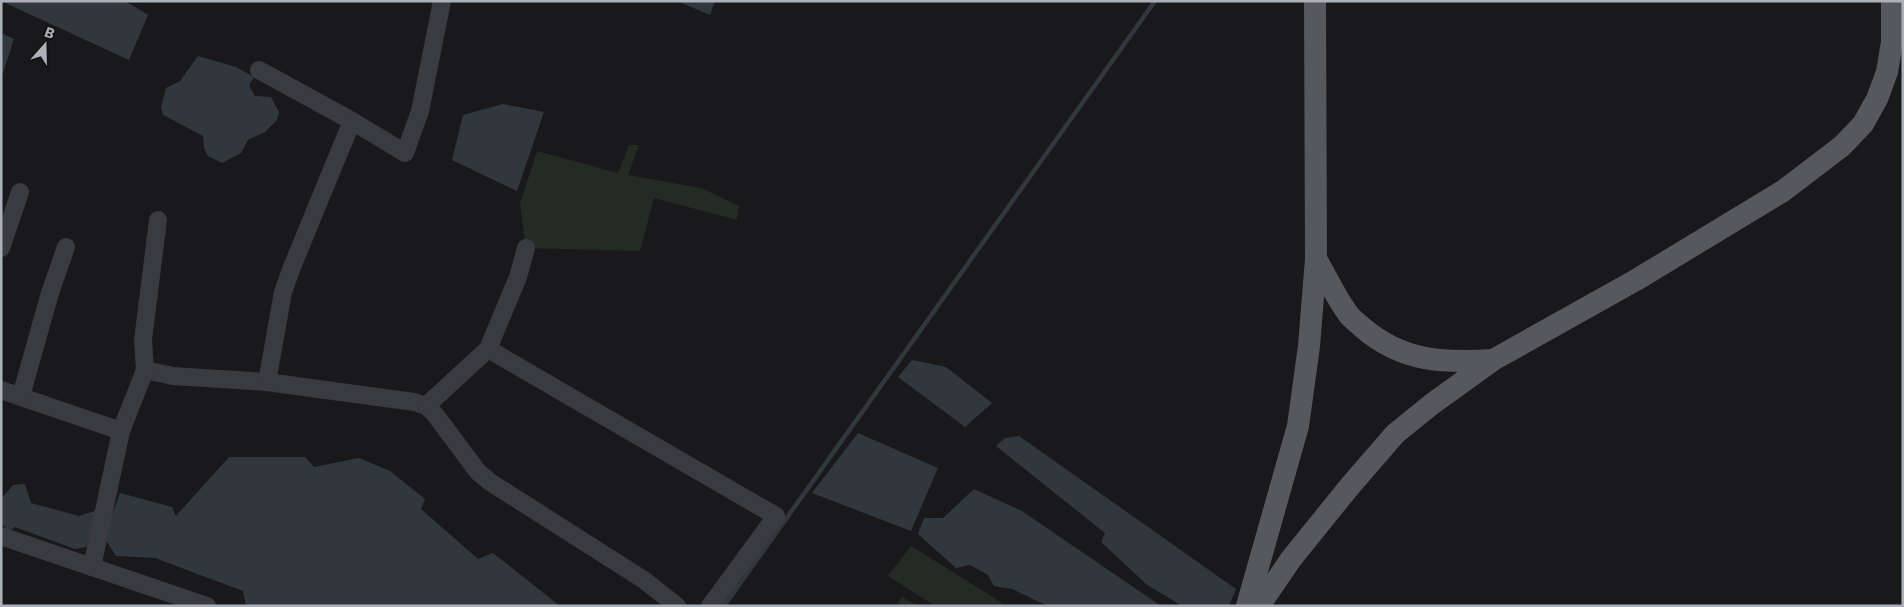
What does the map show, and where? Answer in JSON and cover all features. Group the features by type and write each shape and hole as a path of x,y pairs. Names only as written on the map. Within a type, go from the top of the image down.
{"main road":[{"path":"1247,606 1298,426 1309,346 1316,259 1315,1"},
{"path":"1259,606 1291,559 1395,434 1493,360 1636,280 1782,191 1842,146 1863,124 1877,99 1887,72 1892,42 1892,1"},
{"path":"1316,259 1350,316 1374,337 1401,352 1427,359 1454,362 1493,360"}],"street":[{"path":"260,70 405,153 420,110 442,1"},
{"path":"267,382 283,292 352,121"},
{"path":"1,248 20,192"},
{"path":"92,567 121,431 145,370 143,340 158,220"},
{"path":"21,396 50,293 66,247"},
{"path":"426,406 488,349 518,277 526,248"},
{"path":"488,349 776,516 710,606"},
{"path":"145,370 173,376 267,382 414,402 426,406 434,413 478,472 490,482 644,580 677,606"},
{"path":"1,390 121,431"},
{"path":"1,536 207,606"}],"shaded area":[{"path":"1,1 125,1 148,15 129,60"},
{"path":"677,1 715,1 710,15"},
{"path":"1,33 14,39 1,79"},
{"path":"198,56 236,67 254,77 249,85 255,96 271,97 279,112 277,120 265,132 248,140 241,153 222,163 208,156 204,148 203,136 163,115 161,107 166,88 180,81"},
{"path":"503,104 544,112 517,191 452,160 463,115"},
{"path":"629,145 639,145 628,175 701,188 739,206 737,220 654,198 640,251 526,248 520,204 537,151 618,173"},
{"path":"912,360 946,367 992,403 965,427 898,377"},
{"path":"858,433 938,468 911,531 812,493"},
{"path":"1019,436 1236,589 1229,606 1182,606 1146,584 1101,542 1105,533 996,446 1005,438"},
{"path":"229,457 305,457 314,467 359,458 390,471 425,499 421,509 478,559 493,553 560,606 246,606 243,591 155,558 116,556 104,537 120,493 172,507 176,516"},
{"path":"25,484 31,503 79,516 98,510 87,547 75,549 15,527 10,531 1,524 1,499 13,485"},
{"path":"974,489 1022,511 1161,606 1048,606 1012,589 994,586 988,575 970,565 956,568 918,534 924,518 943,518"},
{"path":"911,546 1007,606 935,606 888,576"},
{"path":"902,597 918,606 896,606"}],"waterway":[{"path":"724,606 1155,1"}]}
